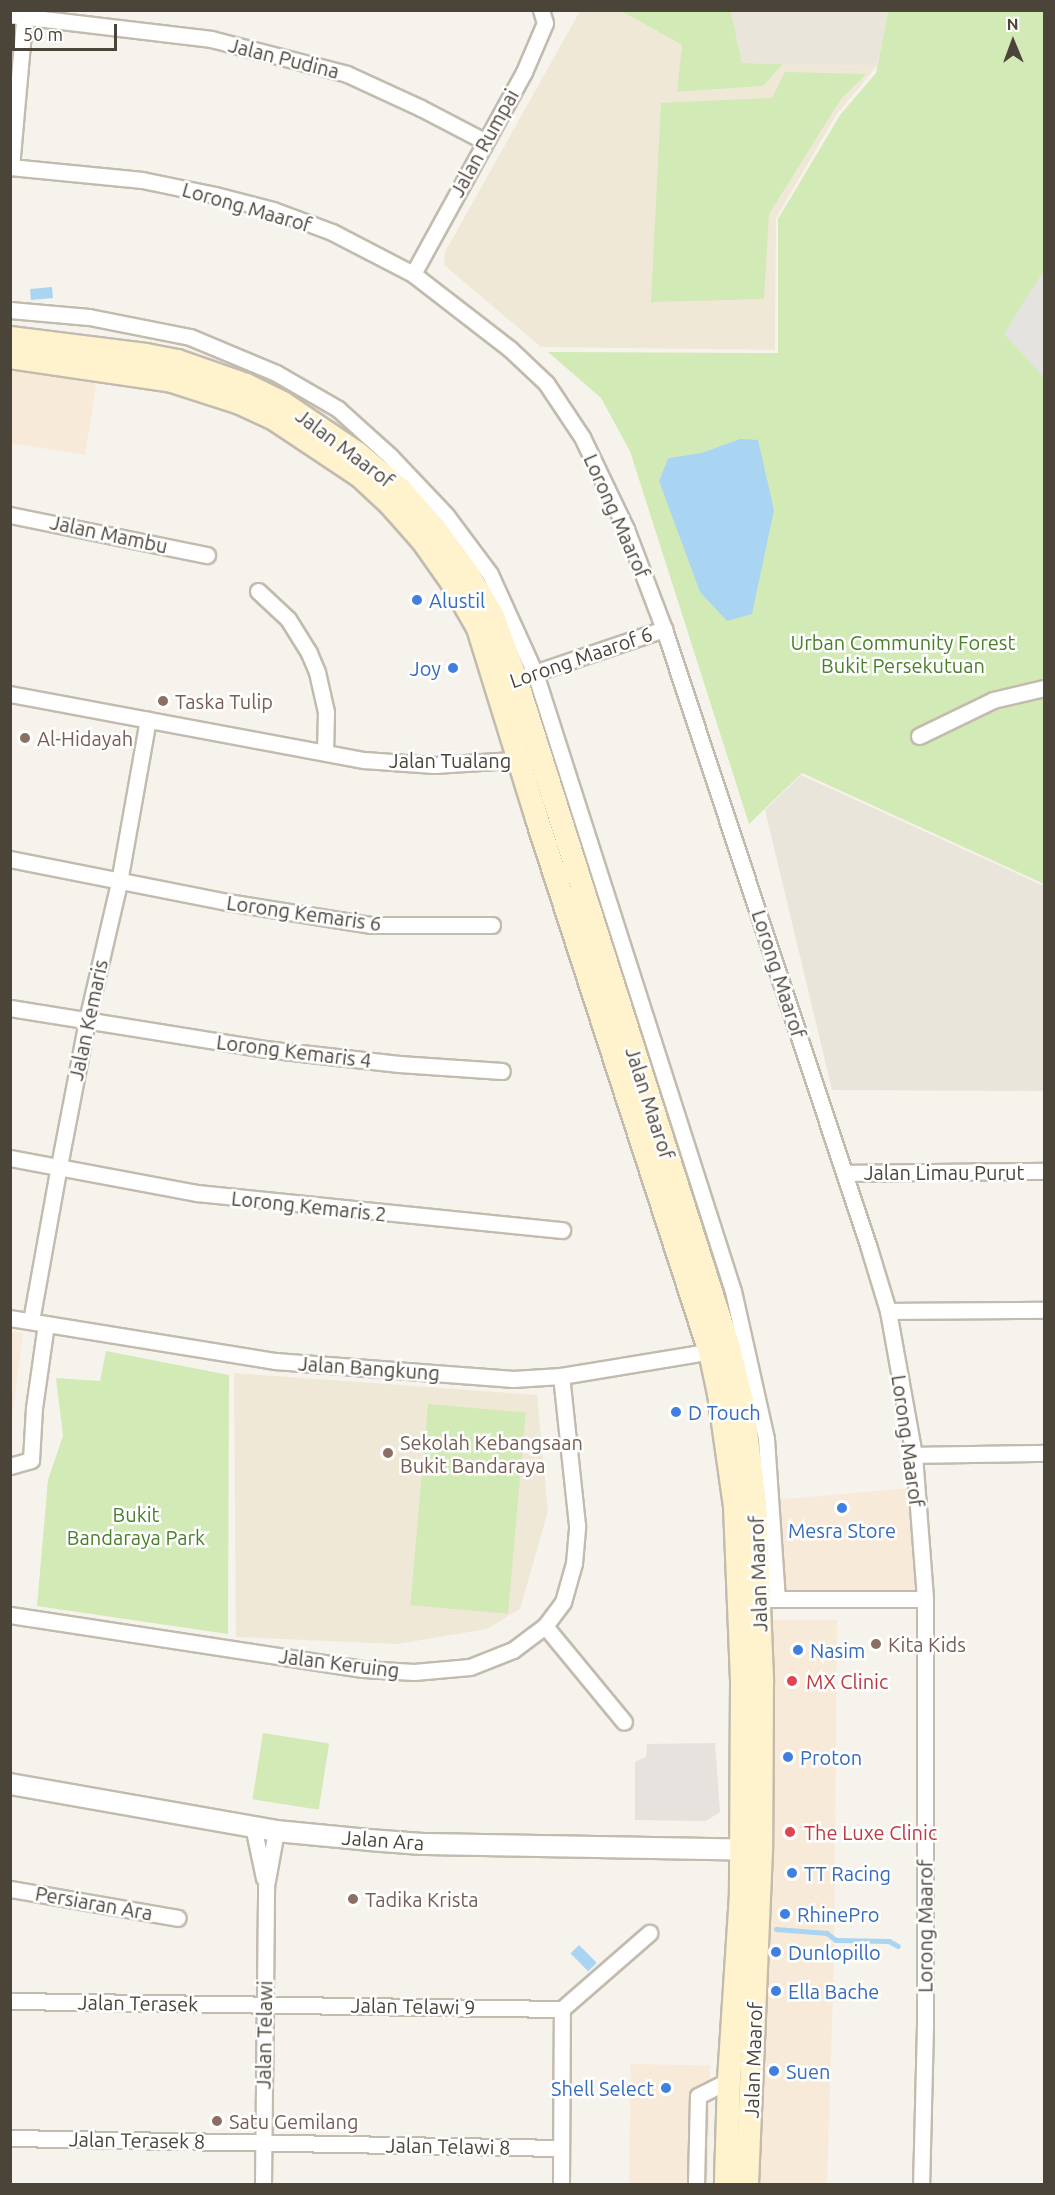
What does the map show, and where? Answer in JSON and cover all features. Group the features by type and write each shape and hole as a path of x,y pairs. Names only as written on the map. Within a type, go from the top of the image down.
{"main road":[{"name":"Jalan Maarof","path":"10,338 177,361 246,385 283,403 357,453 400,490 436,530 466,571 493,616 516,679 529,759 719,1350 742,1401 755,1504 759,1599 751,1850 747,2184"},
{"name":"Jalan Maarof","path":"10,357 142,374 203,389 276,420 351,470 390,504 422,540 451,581 478,628 516,679"},
{"name":"Jalan Maarof","path":"726,2184 729,2080 751,1850"}],"street":[{"name":"Jalan Rumpai","path":"413,273 478,138 524,72 545,23 541,10"},
{"name":"Jalan Pudina","path":"20,14 211,39 347,74 478,138"},
{"path":"11,167 20,14"},
{"name":"Lorong Maarof","path":"11,167 142,180 225,197 273,210 332,232 413,273 510,349 546,383 582,438 626,529 664,629 888,1311 914,1455 925,1599 925,2035 921,2184"},
{"name":"Jalan Maarof","path":"10,310 88,317 190,337 276,373 338,409 390,456 452,523 490,574 516,679 740,1315 766,1439 759,1599"},
{"name":"Jalan Mambu","path":"10,515 207,555"},
{"path":"258,591 288,619 309,653 317,672 326,712 325,752"},
{"name":"Lorong Maarof 6","path":"516,679 664,629"},
{"path":"919,736 993,700 1044,688"},
{"name":"Jalan Tualang","path":"10,694 364,760 434,765 529,759"},
{"name":"Jalan Kemaris","path":"10,1466 31,1460 38,1323 59,1166 87,1020 118,882 148,720"},
{"name":"Lorong Kemaris 6","path":"10,859 118,882 370,925 492,925"},
{"name":"Lorong Kemaris 4","path":"10,1008 265,1049 399,1064 502,1071"},
{"name":"Lorong Kemaris 2","path":"10,1158 197,1193 562,1230"},
{"name":"Jalan Limau Purut","path":"844,1173 1044,1171"},
{"path":"888,1311 1044,1310"},
{"name":"Jalan Bangkung","path":"10,1318 275,1361 513,1379 561,1376 719,1350"},
{"name":"Jalan Keruing","path":"10,1615 363,1669 414,1672 470,1667 513,1650 545,1626 563,1602 574,1563 577,1525 561,1376"},
{"path":"914,1455 1044,1453"},
{"path":"759,1599 925,1599"},
{"path":"545,1626 624,1722"},
{"name":"Jalan Ara","path":"10,1784 276,1831 422,1844 751,1850"},
{"name":"Jalan Telawi","path":"253,1826 266,1886"},
{"name":"Jalan Telawi","path":"263,2184 266,1886 276,1831"},
{"name":"Persiaran Ara","path":"10,1889 178,1918"},
{"path":"561,2184 562,2009 649,1933"},
{"name":"Jalan Terasek","path":"10,2001 265,2006"},
{"name":"Jalan Telawi 9","path":"265,2006 562,2009"},
{"path":"711,2184 696,2180 698,2096 729,2080"},
{"name":"Jalan Terasek 8","path":"10,2138 264,2143"},
{"name":"Jalan Telawi 8","path":"264,2143 561,2148"}],"shaded area":[{"path":"580,11 621,11 682,45 678,92 763,86 783,64 877,66 837,114 776,218 775,350 541,347 444,265 445,252"},
{"path":"731,11 888,11 877,66 742,63"},
{"path":"1044,270 1044,377 1004,334"},
{"path":"10,370 97,379 85,455 11,443"},
{"path":"801,775 1044,886 1044,1091 832,1090 765,810"},
{"path":"10,1332 23,1333 11,1426"},
{"name":"Sekolah Kebangsaan Bukit Bandaraya","path":"234,1373 537,1395 548,1511 520,1609 487,1629 397,1644 236,1637"},
{"path":"911,1488 920,1592 786,1603 777,1500"},
{"path":"768,1620 837,1620 834,1959 827,2184 756,2184"},
{"path":"715,1743 720,1812 706,1821 635,1820 635,1762 646,1757 647,1744"},
{"path":"631,2064 710,2065 708,2184 629,2184"}],"green space":[{"path":"621,11 731,11 742,63 783,64 763,86 677,92 682,45"},
{"name":"Urban Community Forest Bukit Persekutuan","path":"888,11 1044,11 1044,884 802,773 749,824 630,451 601,398 548,352 778,353 778,219 840,115 876,73","holes":["740,439 680,532 659,481 668,458 701,453"]},
{"path":"785,72 866,74 841,99 769,214 764,299 651,302 661,103 772,98"},
{"name":"Bukit Bandaraya Park","path":"106,1351 229,1375 228,1634 37,1606 48,1480 63,1436 56,1378 100,1381"},
{"path":"428,1404 526,1413 508,1614 410,1605"},
{"path":"263,1733 329,1743 319,1810 253,1799"}],"water":[{"path":"52,287 53,298 31,300 30,289"},
{"path":"740,439 758,440 774,510 752,614 727,621 700,592 659,481 668,458 701,453"},
{"path":"579,1945 597,1963 588,1971 571,1953"}],"waterway":[{"path":"776,1929 827,1933 836,1940 889,1941 898,1946"}],"place":[{"name":"Alustil","path":"417,600"},
{"name":"Joy","path":"453,668"},
{"name":"Taska Tulip","path":"163,701"},
{"name":"Al-Hidayah","path":"25,738"},
{"name":"D Touch","path":"676,1412"},
{"name":"Sekolah Kebangsaan Bukit Bandaraya","path":"388,1453"},
{"name":"Mesra Store","path":"842,1508"},
{"name":"Kita Kids","path":"876,1644"},
{"name":"Nasim","path":"798,1650"},
{"name":"MX Clinic","path":"792,1681"},
{"name":"Proton","path":"788,1757"},
{"name":"The Luxe Clinic","path":"790,1832"},
{"name":"TT Racing","path":"792,1873"},
{"name":"Tadika Krista","path":"353,1899"},
{"name":"RhinePro","path":"785,1914"},
{"name":"Dunlopillo","path":"776,1952"},
{"name":"Ella Bache","path":"776,1991"},
{"name":"Suen","path":"774,2071"},
{"name":"Shell Select","path":"666,2088"},
{"name":"Satu Gemilang","path":"217,2121"}]}
